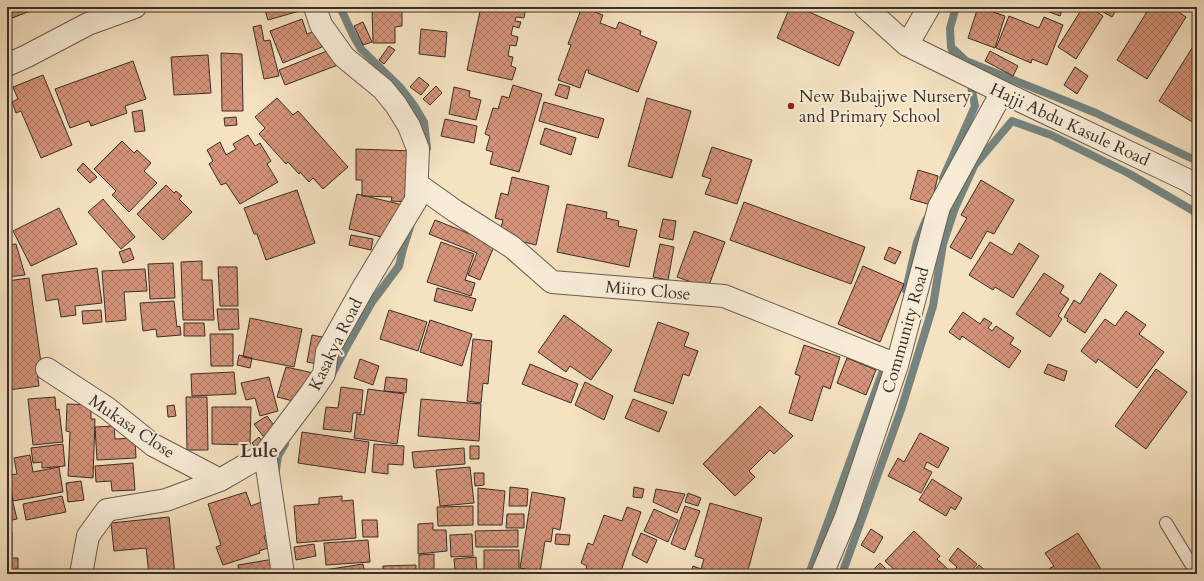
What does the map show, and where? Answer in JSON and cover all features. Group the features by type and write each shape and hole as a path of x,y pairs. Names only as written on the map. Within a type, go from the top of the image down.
{"street":[{"path":"7,65 88,24 135,7"},
{"name":"Kasakya Road","path":"80,574 88,536 107,510 166,500 220,480 265,454 324,374 327,352 362,288 416,200 418,149 409,126 396,105 383,89 344,56 321,25 315,7"},
{"name":"Hajji Abdu Kasule Road","path":"865,7 907,45 1002,92 1194,177"},
{"path":"907,45 929,7"},
{"name":"Community Road","path":"822,574 846,517 897,365 939,207 1002,92"},
{"name":"Miiro Close","path":"417,184 455,211 512,247 552,282 724,296 897,365"},
{"name":"Mukasa Close","path":"47,369 107,408 153,444 220,480"},
{"path":"265,454 283,574"}],"lane":[{"path":"1166,523 1197,574"}],"building":[{"path":"7,7 38,7 38,8 7,20"},
{"path":"264,7 302,7 303,10 268,20"},
{"path":"372,7 402,7 402,26 395,27 395,43 373,43"},
{"path":"481,7 526,7 524,18 516,17 515,21 521,22 519,28 513,26 511,35 518,37 516,46 510,45 508,56 513,57 511,66 516,68 512,80 467,70"},
{"path":"582,7 603,15 600,23 616,29 619,22 641,31 640,35 657,42 638,92 588,73 589,70 586,70 580,88 558,80 571,45 568,44"},
{"path":"790,7 798,7 854,32 839,66 777,38"},
{"path":"978,7 1005,16 995,48 968,38"},
{"path":"1036,7 1063,7 1060,16"},
{"path":"1083,7 1089,7 1103,16 1076,59 1058,47"},
{"path":"1094,7 1118,7 1112,17"},
{"path":"1150,7 1171,7 1186,17 1147,79 1117,60"},
{"path":"1009,16 1039,28 1044,17 1063,25 1047,65 1032,59 1031,63 996,48"},
{"path":"302,19 307,34 315,31 322,47 283,63 270,31"},
{"path":"363,22 372,42 363,45 354,26"},
{"path":"261,25 264,41 270,40 279,76 264,79 253,27"},
{"path":"421,29 447,32 445,57 419,54"},
{"path":"1197,40 1197,125 1159,101"},
{"path":"389,46 395,50 384,64 379,60"},
{"path":"332,49 338,65 285,85 279,70"},
{"path":"990,51 1018,66 1013,76 985,61"},
{"path":"221,53 242,54 243,111 222,111"},
{"path":"208,55 211,93 174,95 171,57"},
{"path":"133,61 146,99 125,106 127,113 91,126 89,121 70,128 55,89"},
{"path":"1075,67 1088,76 1077,94 1064,85"},
{"path":"43,75 72,145 41,158 21,111 16,113 12,102 18,99 13,87"},
{"path":"419,77 429,85 421,95 410,87"},
{"path":"559,84 570,87 567,99 555,95"},
{"path":"513,85 542,94 519,172 490,164 493,152 486,150 490,136 485,134 493,108 498,109 502,96 509,98"},
{"path":"436,86 442,93 430,105 423,99"},
{"path":"454,87 470,91 469,97 481,100 476,120 449,114"},
{"path":"277,98 293,115 298,111 348,167 323,189 313,178 309,182 288,162 286,164 259,134 265,128 255,117"},
{"path":"647,98 691,111 672,178 628,166"},
{"path":"544,102 604,119 598,138 539,121"},
{"path":"142,110 145,131 135,132 132,112"},
{"path":"236,117 237,125 225,126 224,118"},
{"path":"445,119 477,126 474,143 441,136"},
{"path":"545,128 576,138 571,155 540,144"},
{"path":"248,135 255,146 260,143 271,161 267,164 278,182 240,204 226,183 221,185 209,164 213,161 207,150 220,142 226,155 236,149 233,144"},
{"path":"122,141 134,153 137,150 151,163 144,171 157,183 129,212 112,195 116,191 94,169"},
{"path":"712,147 752,160 737,204 705,194 711,179 702,176"},
{"path":"356,149 413,151 408,202 391,201 392,197 362,196 362,180 356,180"},
{"path":"83,163 97,177 90,183 77,170"},
{"path":"918,170 938,176 931,205 910,199"},
{"path":"512,177 549,186 536,245 499,236 503,220 495,218 501,193 508,195"},
{"path":"981,180 1014,200 994,234 987,231 971,259 950,247 967,218 961,215"},
{"path":"166,185 174,193 176,191 182,196 179,199 192,212 163,240 137,214"},
{"path":"297,190 315,243 266,260 257,234 254,234 244,208"},
{"path":"357,194 403,205 399,222 390,220 386,238 349,229"},
{"path":"103,199 135,237 121,249 88,212"},
{"path":"744,202 865,247 851,284 730,240"},
{"path":"567,204 607,212 606,218 619,221 618,226 637,230 629,267 557,252"},
{"path":"59,208 77,244 31,266 13,231"},
{"path":"663,219 676,221 673,240 659,237"},
{"path":"435,220 495,244 480,280 468,275 477,253 429,234"},
{"path":"694,231 725,242 708,288 677,277"},
{"path":"351,235 373,239 371,250 349,245"},
{"path":"441,242 474,254 465,280 475,283 471,296 427,282"},
{"path":"990,242 1012,255 1019,243 1039,256 1013,298 995,287 993,290 969,275"},
{"path":"16,244 25,275 7,277 7,245"},
{"path":"660,244 674,247 668,280 653,277"},
{"path":"889,247 901,252 895,264 884,259"},
{"path":"130,248 134,259 123,263 119,252"},
{"path":"202,261 202,280 212,280 214,320 183,320 181,262"},
{"path":"173,263 175,298 150,299 148,264"},
{"path":"863,266 904,284 880,342 838,324"},
{"path":"218,267 237,267 238,306 220,306"},
{"path":"97,268 102,303 75,306 76,315 61,317 58,299 46,301 42,275"},
{"path":"145,269 147,291 124,292 126,320 106,322 102,271"},
{"path":"1044,273 1064,286 1060,293 1069,299 1058,316 1062,319 1050,337 1016,314"},
{"path":"1100,273 1117,285 1085,333 1067,321 1068,319 1064,317 1074,300 1080,304"},
{"path":"29,278 42,370 37,371 39,386 8,390 7,281"},
{"path":"437,288 476,299 472,311 434,301"},
{"path":"174,301 177,327 180,326 181,335 157,337 156,329 143,331 140,303"},
{"path":"217,309 238,309 239,329 219,330"},
{"path":"101,310 102,322 83,324 82,311"},
{"path":"389,310 427,322 418,351 380,339"},
{"path":"1126,311 1146,325 1139,334 1164,352 1137,388 1098,359 1096,363 1081,351 1105,319 1115,326"},
{"path":"963,312 980,324 984,318 992,323 988,328 992,331 996,326 1014,338 1010,344 1021,351 1009,368 962,336 960,340 949,332"},
{"path":"564,315 612,350 591,380 570,366 566,372 538,352"},
{"path":"250,318 302,329 294,367 243,357"},
{"path":"430,320 472,334 462,366 420,352"},
{"path":"658,322 689,333 684,346 698,351 689,376 683,374 673,404 634,391"},
{"path":"184,323 204,323 205,336 184,336"},
{"path":"210,334 233,334 233,366 211,366"},
{"path":"312,335 322,337 317,364 307,362"},
{"path":"473,339 492,341 488,384 483,383 481,403 467,401"},
{"path":"804,345 840,357 830,389 823,386 812,421 789,413 800,376 795,374"},
{"path":"239,355 252,358 250,368 237,365"},
{"path":"847,358 876,370 866,395 837,383"},
{"path":"360,359 379,366 373,385 354,378"},
{"path":"530,364 578,384 571,403 522,384"},
{"path":"1048,364 1067,371 1064,381 1044,373"},
{"path":"286,367 318,374 293,401 277,397"},
{"path":"1156,369 1187,392 1146,449 1115,426"},
{"path":"234,372 236,394 192,396 191,374"},
{"path":"269,377 278,411 260,416 255,398 246,400 241,383"},
{"path":"386,377 407,379 406,393 384,391"},
{"path":"585,382 613,396 604,420 575,405"},
{"path":"341,387 363,390 361,413 353,413 351,432 323,429 326,407 338,408"},
{"path":"368,389 404,394 397,444 354,438 357,414 364,415"},
{"path":"55,397 56,410 59,409 63,442 33,445 28,399"},
{"path":"186,397 207,397 208,450 187,450"},
{"path":"421,399 481,404 479,441 418,436"},
{"path":"633,399 667,412 659,432 625,418"},
{"path":"67,404 91,405 91,419 95,419 93,478 68,476 70,432 66,431"},
{"path":"174,405 176,416 168,417 167,406"},
{"path":"760,406 793,436 774,454 770,450 749,471 755,477 735,496 703,464"},
{"path":"212,407 251,407 250,445 212,444"},
{"path":"267,416 276,428 263,436 254,424"},
{"path":"114,426 115,439 135,438 136,458 97,460 95,427"},
{"path":"302,432 369,442 365,473 298,463"},
{"path":"920,433 949,448 938,468 927,462 924,468 932,472 921,493 888,476 898,458 904,462"},
{"path":"259,437 265,445 258,451 252,443"},
{"path":"63,444 65,466 42,468 42,462 33,463 31,448"},
{"path":"374,444 404,446 403,465 388,464 388,474 372,472"},
{"path":"470,446 479,446 479,459 470,459"},
{"path":"464,448 465,464 414,468 412,452"},
{"path":"30,455 33,472 59,467 63,492 13,501 9,475 17,474 14,458"},
{"path":"133,463 135,490 112,491 111,481 96,482 95,466"},
{"path":"470,467 474,503 440,506 436,470"},
{"path":"474,473 484,473 484,485 475,486"},
{"path":"7,479 17,519 7,521"},
{"path":"932,479 962,498 955,510 951,507 946,516 919,500"},
{"path":"81,481 84,500 68,502 66,483"},
{"path":"510,487 528,489 527,506 509,506"},
{"path":"634,487 644,489 642,498 633,497"},
{"path":"478,488 505,491 502,525 478,525"},
{"path":"656,489 685,494 677,513 653,502"},
{"path":"246,492 251,506 269,499 273,533 264,536 268,548 259,551 260,553 223,565 216,547 221,545 208,504"},
{"path":"532,492 565,498 560,530 553,528 551,542 545,541 540,572 520,568"},
{"path":"688,493 701,498 698,506 685,502"},
{"path":"62,496 66,512 26,520 23,504"},
{"path":"342,496 342,501 353,500 356,538 297,543 294,506 319,504 319,498"},
{"path":"710,503 762,518 747,574 691,574 693,566 701,569 704,559 695,556"},
{"path":"473,506 473,525 438,526 437,507"},
{"path":"685,506 700,511 685,550 671,544"},
{"path":"627,507 641,512 620,574 584,574 587,566 581,563 588,543 593,545 604,515 622,521"},
{"path":"654,509 678,520 668,542 644,531"},
{"path":"507,514 524,514 524,528 506,528"},
{"path":"169,517 175,574 149,574 146,548 114,551 111,523"},
{"path":"362,520 377,520 378,537 363,537"},
{"path":"433,523 433,530 446,530 447,551 418,554 418,524"},
{"path":"871,529 883,537 874,553 861,545"},
{"path":"518,530 518,547 476,547 475,531"},
{"path":"914,531 940,556 937,559 952,573 899,574 885,561"},
{"path":"7,532 12,532 12,556 7,556"},
{"path":"641,533 657,540 647,563 632,555"},
{"path":"1078,533 1104,574 1041,574 1054,566 1045,553"},
{"path":"472,534 473,556 451,557 450,535"},
{"path":"556,534 570,535 569,545 555,544"},
{"path":"368,540 370,562 326,565 324,543"},
{"path":"314,544 316,556 296,560 294,547"},
{"path":"958,548 977,564 969,574 951,574 957,567 949,560"},
{"path":"484,550 519,550 519,574 484,574"},
{"path":"434,554 434,574 419,574 419,555"},
{"path":"476,557 477,574 447,574 447,571 455,570 454,559"},
{"path":"7,558 18,558 18,573 29,572 29,574 7,574"},
{"path":"274,559 276,574 239,574 238,565"},
{"path":"880,563 891,574 869,574"},
{"path":"363,564 365,574 299,574"},
{"path":"416,565 416,574 383,574 383,566"},
{"path":"979,565 989,574 971,574"}],"waterway":[{"path":"340,7 361,49 400,87 415,107 424,122 427,148"},
{"path":"956,7 950,28 951,47 966,61 1096,113 1197,161"},
{"path":"951,47 958,65"},
{"path":"943,178 975,106 971,86 967,80"},
{"path":"842,574 901,410 933,306 943,244 955,208 974,166 1012,121 1051,135 1128,173 1197,213"},
{"path":"906,290 917,242 926,220"},
{"path":"332,374 372,302 399,266 410,227"},
{"path":"809,574 886,362"},
{"path":"276,470 278,456 285,444"}],"place":[{"name":"New Bubajjwe Nursery and Primary School","path":"791,106"}],"district":[{"name":"Lule","path":"259,450"}]}
